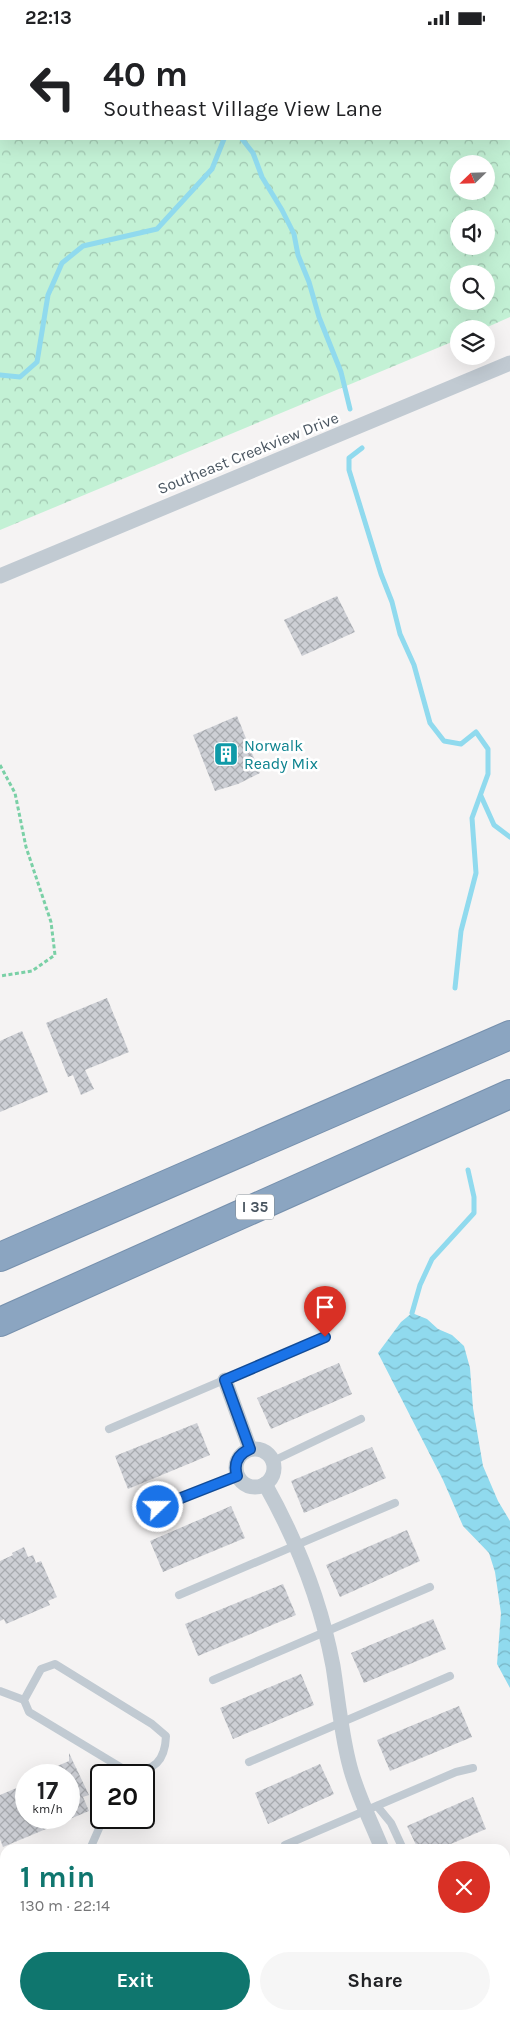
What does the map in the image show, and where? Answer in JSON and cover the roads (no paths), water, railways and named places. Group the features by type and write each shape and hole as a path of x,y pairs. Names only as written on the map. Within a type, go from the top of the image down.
{"highway":[{"path":"0,1257 510,1035"},
{"name":"I 35","path":"0,1322 510,1094"}],"street":[{"name":"Southeast Creekview Drive","path":"0,576 510,363"},
{"path":"225,1380 250,1449"},
{"path":"250,1449 265,1451 273,1461 274,1473 265,1484 256,1488 243,1484 237,1476 235,1469 237,1459 241,1454 250,1449"},
{"path":"265,1484 296,1545 313,1591 333,1665 340,1723 349,1765 372,1808 381,1844"}],"lane":[{"path":"109,1429 325,1337"},
{"path":"273,1461 361,1419"},
{"path":"142,1513 237,1476"},
{"path":"179,1595 395,1503"},
{"path":"213,1680 430,1587"},
{"path":"24,1700 41,1669 55,1664 152,1724 166,1736 166,1745 159,1761 155,1764"},
{"path":"249,1762 450,1676"},
{"path":"0,1691 24,1700 30,1712 108,1764"},
{"path":"287,1844 456,1772 473,1768"},
{"path":"372,1808 391,1823 400,1844"},
{"path":"92,1844 99,1829"}],"water":[{"path":"412,1313 427,1319 438,1329 452,1335 464,1346 470,1368 473,1408 483,1466 498,1501 510,1521 510,1688 497,1664 501,1613 495,1572 489,1553 463,1526 443,1480 378,1353 401,1322"}],"waterway":[{"path":"0,375 20,377 37,362 48,295 62,263 83,246 157,229 212,169 224,140"},
{"path":"243,140 253,153 262,177 294,234 298,255 309,282 319,317 341,372 350,409"},
{"path":"362,448 349,458 349,470 381,574 392,602 400,634 414,665 430,723 444,741 461,744 476,732 488,749 488,774 472,818 476,873 461,931 455,988"},
{"path":"481,796 494,825 510,837"},
{"path":"412,1313 420,1285 432,1259 474,1213 474,1197 468,1170"}],"place":[{"name":"Norwalk Ready Mix","path":"226,754"}]}
